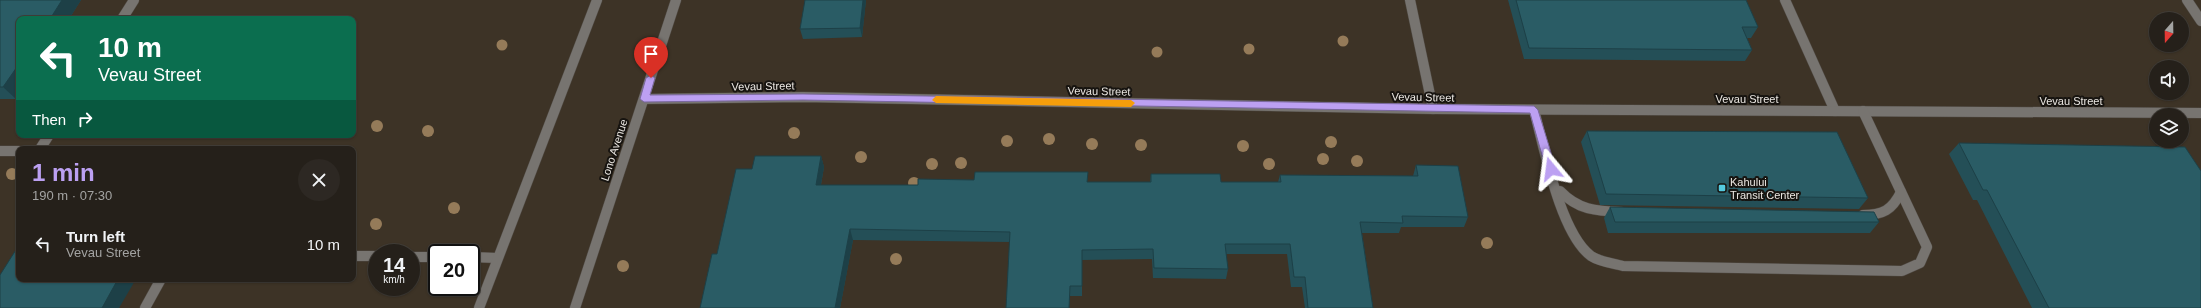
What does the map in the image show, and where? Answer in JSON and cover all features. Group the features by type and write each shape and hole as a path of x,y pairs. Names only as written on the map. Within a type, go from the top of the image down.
{"street":[{"path":"124,16 134,0"},
{"path":"478,308 597,0"},
{"name":"Lono Avenue","path":"575,308 676,0"},
{"path":"1410,0 1433,109"},
{"path":"1785,0 1835,111"},
{"path":"2187,0 2201,20"},
{"name":"Vevau Street","path":"644,99 803,97 1433,109 2201,114"},
{"path":"1534,110 1555,184 1573,235 1591,256 1623,266 1902,271 1920,263 1928,247 1863,112"},
{"path":"0,151 16,151"},
{"path":"1555,184 1568,200 1588,211 1636,212"},
{"path":"1849,215 1880,216 1895,207 1901,192"},
{"path":"356,256 368,256"},
{"path":"480,257 497,258"},
{"path":"145,308 159,282"}],"shaded area":[{"path":"0,0 2201,0 2201,308 0,308"}],"building":[{"path":"0,0 62,0 52,16 16,16 16,68 3,87 0,87"},
{"path":"805,0 863,0 860,28 800,29"},
{"path":"1516,0 1746,0 1758,27 1742,27 1752,50 1529,48"},
{"path":"1587,131 1837,132 1868,198 1606,194"},
{"path":"1959,143 2186,148 2201,171 2201,308 2049,308 1987,190 1983,190"},
{"path":"755,156 821,156 816,185 918,185 918,179 974,180 975,172 1088,172 1087,182 1151,182 1151,174 1220,174 1221,182 1281,182 1280,175 1418,176 1416,165 1458,166 1468,217 1402,216 1403,223 1360,222 1373,308 1308,308 1305,277 1294,277 1290,244 1225,244 1228,269 1154,268 1153,249 1082,250 1082,286 1070,286 1069,308 1006,308 1010,232 850,229 835,308 700,308 712,254 717,254 736,169 752,169"},
{"path":"1610,207 1874,212 1879,222 1615,222"},
{"path":"16,250 16,282 116,282 102,308 0,308 0,275"}],"slow traffic":[{"path":"936,100 1131,103"}],"place":[{"name":"Kahului Transit Center","path":"1722,188"}],"route":[{"path":"651,78 644,99 803,97 1534,110 1551,169"}]}
